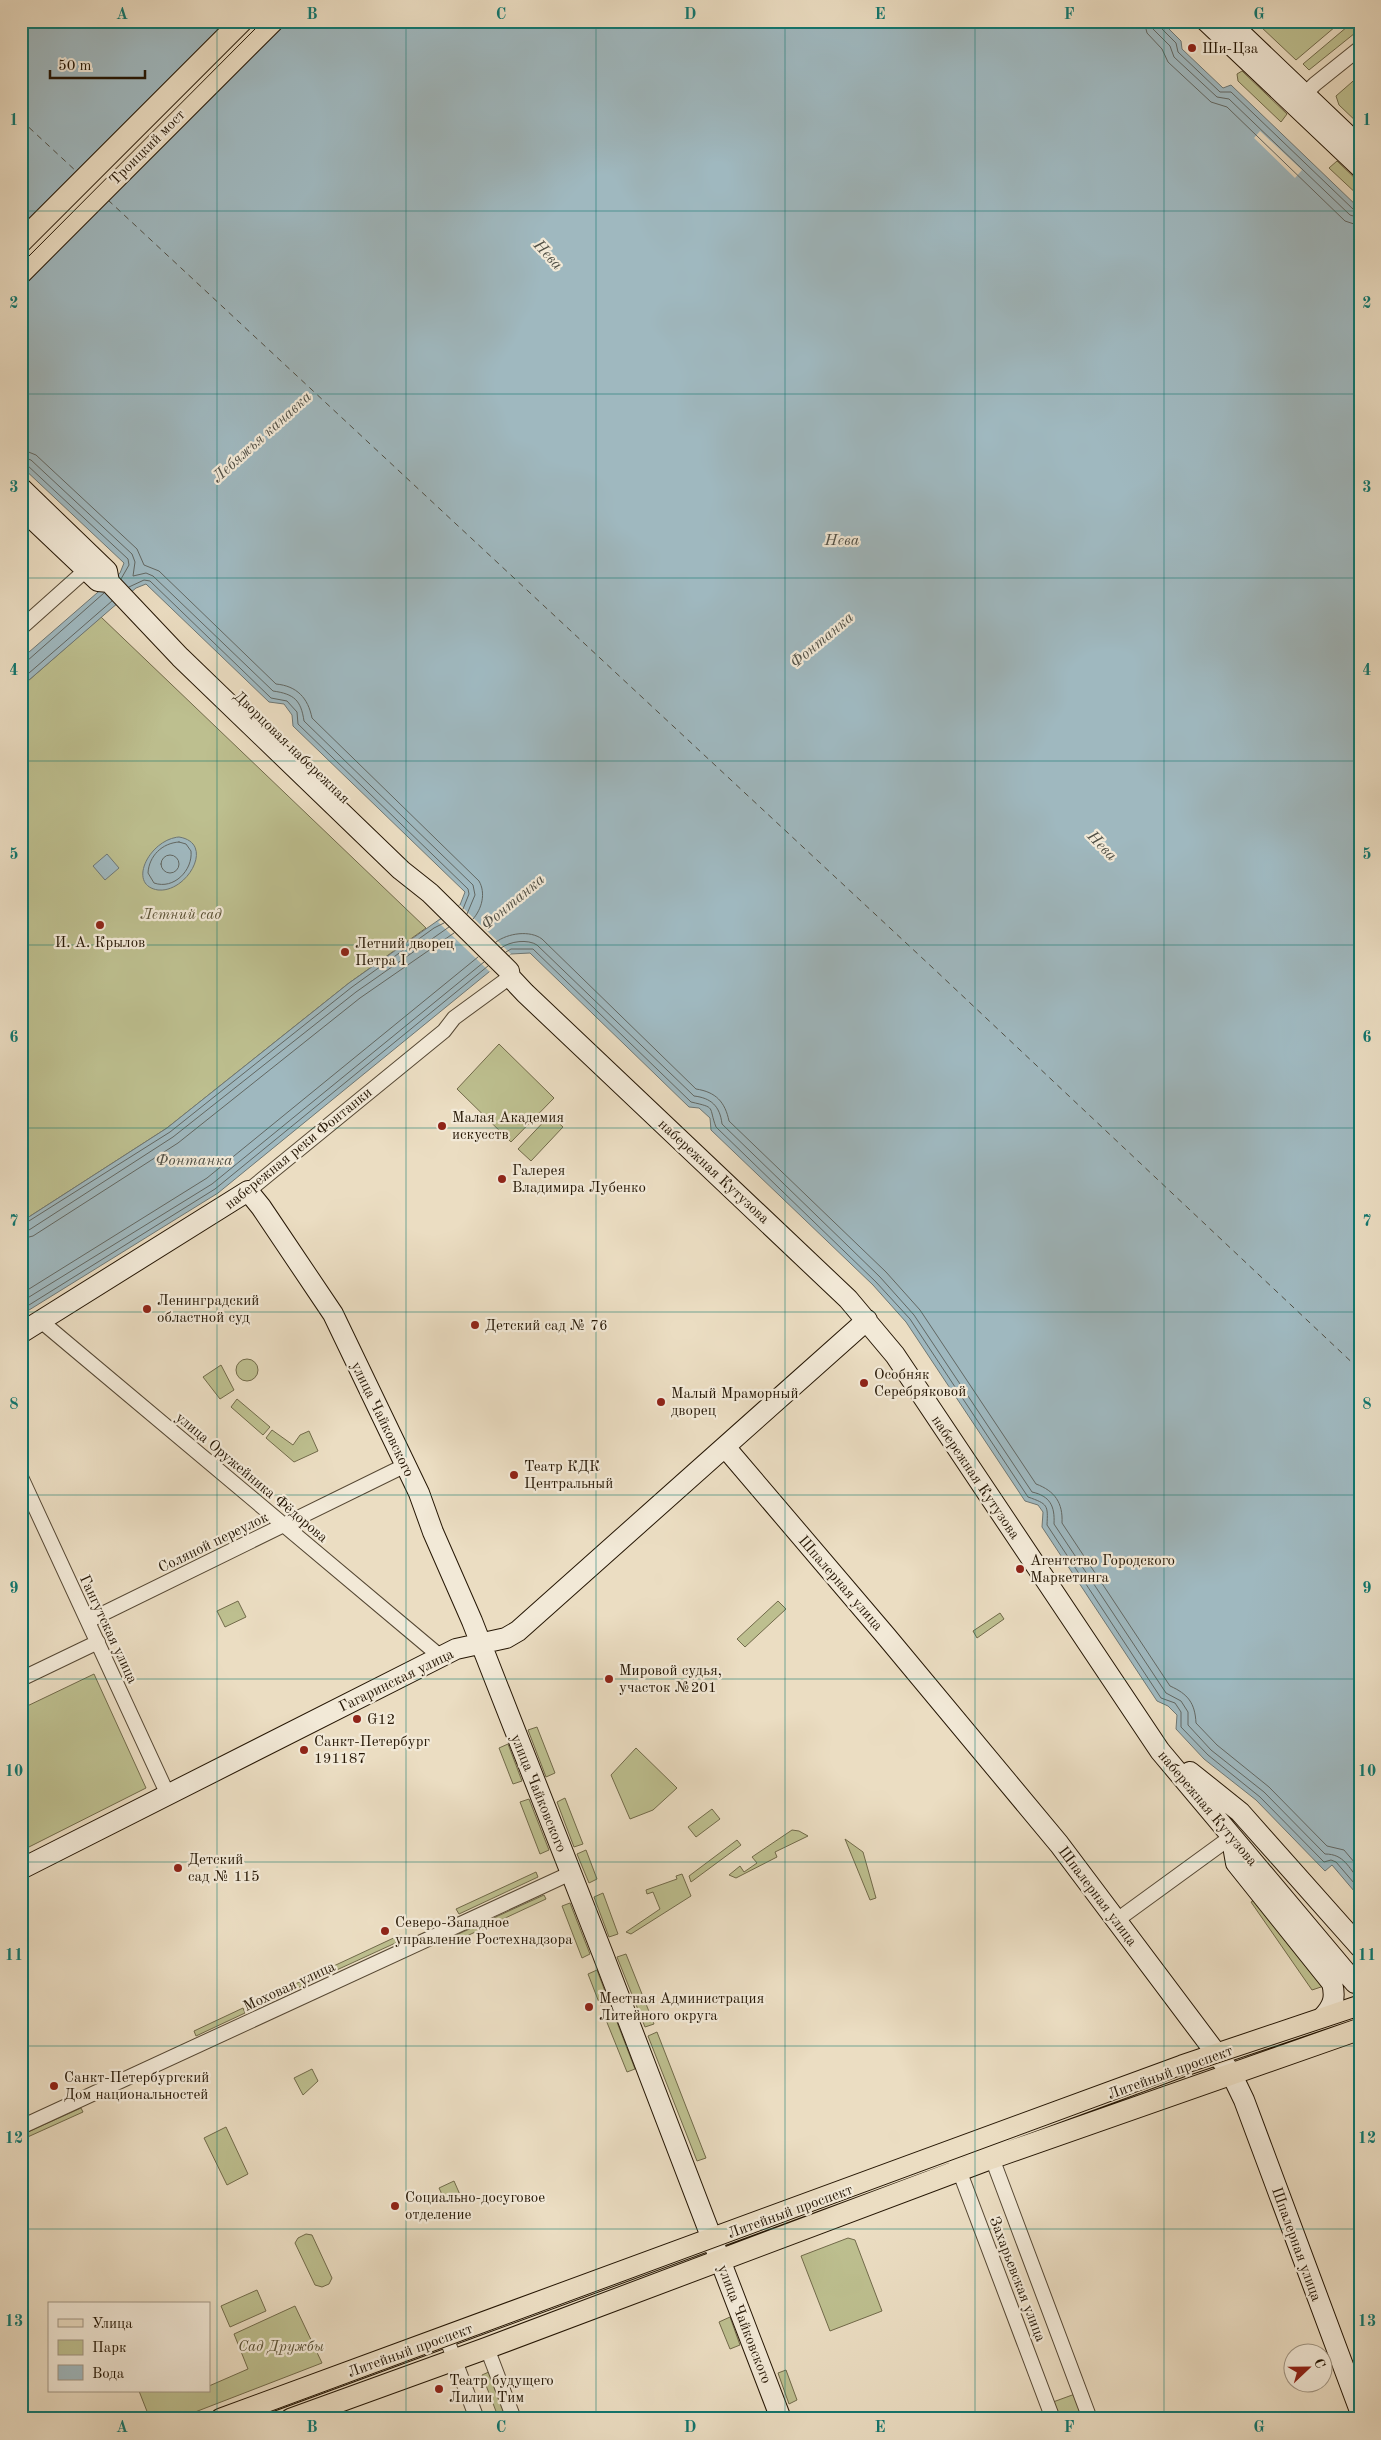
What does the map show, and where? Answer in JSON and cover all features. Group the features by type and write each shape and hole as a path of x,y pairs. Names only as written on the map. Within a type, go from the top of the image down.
{"main road":[{"name":"Троицкий мост","path":"21,242 242,21"},
{"name":"Троицкий мост","path":"21,273 273,21"},
{"path":"1206,21 1299,100 1360,147"},
{"path":"1228,21 1360,167"},
{"path":"21,488 107,571 109,582 98,581 21,508"},
{"name":"Дворцовая набережная","path":"109,582 142,614 180,657 401,870 430,893 506,970"},
{"name":"набережная Кутузова","path":"506,970 761,1215 867,1320 901,1364 1160,1751 1231,1837 1357,1977"},
{"name":"набережная Кутузова","path":"506,970 519,973 534,985 856,1289 893,1331 1190,1772 1357,1977"},
{"name":"набережная реки Фонтанки","path":"21,1333 42,1322 248,1191"},
{"name":"улица Чайковского","path":"248,1191 325,1300 406,1466 481,1644 721,2259 781,2419"},
{"name":"Гагаринская улица","path":"21,1869 456,1649 506,1638 518,1631 867,1320"},
{"name":"Шпалерная улица","path":"725,1447 1013,1788 1117,1920 1200,2035 1218,2055 1225,2075 1231,2104 1349,2419"},
{"path":"1190,1772 1240,1812 1360,1948"},
{"path":"1231,1837 1236,1863 1332,1983 1334,2000 1323,2017"},
{"name":"Литейный проспект","path":"291,2419 488,2348 721,2259 955,2161 1218,2055 1323,2017 1360,2006"},
{"name":"Литейный проспект","path":"221,2419 713,2239 955,2161 992,2158 1357,2030"},
{"name":"Шпалерная улица","path":"1225,2075 1244,2100 1360,2411"}],"street":[{"path":"1299,100 1360,48"},
{"path":"21,628 86,570"},
{"name":"набережная реки Фонтанки","path":"248,1191 444,1031 454,1018 506,970"},
{"name":"улица Оружейника Фёдорова","path":"42,1322 441,1657"},
{"name":"Соляной переулок","path":"88,1620 406,1466"},
{"name":"Гангутская улица","path":"21,1477 168,1795"},
{"path":"21,1679 98,1642"},
{"path":"1117,1920 1231,1837"},
{"name":"Моховая улица","path":"21,2127 571,1873"},
{"name":"Захарьевская улица","path":"992,2158 1090,2419"},
{"name":"Захарьевская улица","path":"955,2161 1053,2419"},
{"path":"446,2337 477,2419"},
{"path":"488,2348 514,2419"}],"green space":[{"path":"1260,21 1342,21 1296,60 1260,26"},
{"path":"1354,21 1360,21 1360,29 1309,70 1303,64"},
{"path":"1242,71 1287,114 1281,122 1238,81 1237,74"},
{"path":"1360,75 1360,125 1339,105 1336,96"},
{"path":"1337,161 1360,183 1360,197 1329,168"},
{"name":"Летний сад","path":"101,617 426,928 349,983 167,1128 21,1222 21,687"},
{"path":"499,1044 554,1098 511,1142 457,1089"},
{"path":"550,1115 563,1127 531,1161 518,1149"},
{"path":"243,1359 251,1359 258,1366 258,1374 251,1381 243,1381 236,1374 236,1366"},
{"path":"221,1365 234,1390 220,1399 203,1377"},
{"path":"237,1399 270,1427 263,1435 231,1407"},
{"path":"272,1430 293,1445 300,1435 309,1431 318,1451 294,1462 266,1438"},
{"path":"238,1601 246,1617 225,1627 217,1611"},
{"path":"778,1601 786,1609 745,1647 737,1639"},
{"path":"1000,1613 1004,1619 977,1638 973,1631"},
{"path":"94,1674 146,1788 21,1851 21,1709"},
{"path":"537,1727 555,1773 546,1777 528,1730"},
{"path":"508,1744 522,1781 513,1784 499,1748"},
{"path":"636,1748 677,1788 653,1810 630,1819 611,1775"},
{"path":"565,1798 583,1844 574,1847 557,1802"},
{"path":"529,1799 549,1850 540,1854 520,1802"},
{"path":"712,1809 720,1819 696,1837 688,1827"},
{"path":"792,1830 799,1831 808,1836 775,1852 777,1857 736,1878 729,1875 740,1866 744,1872 757,1863 752,1857"},
{"path":"845,1839 863,1852 876,1898 870,1900"},
{"path":"737,1840 741,1845 691,1882 689,1876"},
{"path":"586,1850 597,1879 589,1883 577,1854"},
{"path":"536,1872 538,1877 459,1914 456,1909"},
{"path":"682,1874 691,1896 631,1934 626,1932 660,1909 653,1892 647,1894 646,1890 677,1879 676,1876"},
{"path":"603,1893 618,1934 609,1937 594,1897"},
{"path":"544,1895 546,1899 456,1941 454,1936"},
{"path":"1256,1899 1327,1985 1312,1990 1251,1902"},
{"path":"570,1903 590,1954 582,1958 562,1906"},
{"path":"400,1935 402,1940 280,1996 278,1992"},
{"path":"626,1954 654,2024 645,2027 617,1957"},
{"path":"597,1970 609,2002 600,2005 588,1974"},
{"path":"243,2008 245,2013 196,2036 194,2031"},
{"path":"615,2017 635,2069 627,2072 606,2020"},
{"path":"657,2032 706,2158 697,2161 648,2036"},
{"path":"312,2069 318,2081 303,2095 294,2078"},
{"path":"81,2108 83,2112 21,2140 21,2135"},
{"path":"226,2127 248,2174 227,2185 204,2138"},
{"path":"454,2181 461,2197 446,2203 439,2188"},
{"path":"306,2234 312,2235 332,2278 329,2284 322,2287 315,2285 295,2243 298,2238"},
{"path":"848,2238 855,2240 882,2311 830,2331 801,2256"},
{"path":"257,2290 266,2311 230,2327 221,2306"},
{"name":"Сад Дружбы","path":"295,2306 322,2363 177,2419 150,2419 139,2392 210,2392 210,2386 248,2369 234,2334"},
{"path":"730,2317 740,2345 730,2349 719,2322"},
{"path":"786,2370 797,2400 789,2404 778,2373"},
{"path":"491,2371 509,2419 499,2419 482,2375"},
{"path":"1075,2394 1084,2419 1060,2419 1053,2402"}],"water":[{"name":"Нева","path":"21,21 1161,21 1181,41 1182,49 1223,88 1231,85 1360,209 1360,1898 1332,1865 1325,1871 1256,1800 1204,1759 1176,1729 1177,1715 1168,1706 1157,1701 1042,1527 1043,1512 1038,1505 1025,1501 906,1322 873,1285 711,1130 710,1118 699,1108 689,1107 530,953 511,954 218,1193 21,1315 21,1222 167,1128 349,983 460,905 465,892 293,726 292,715 284,704 269,702 146,584 136,588 21,687 21,659 120,573 124,563 21,466"},
{"path":"179,837 190,841 195,848 196,857 193,867 179,884 169,889 158,890 149,886 144,880 143,872 151,853 159,845"},
{"path":"107,854 119,868 105,880 93,866"}],"pier":[{"path":"1260,131 1302,170 1295,178 1254,138"},
{"path":"460,905 511,954 490,972 438,922"}],"ferry route":[{"path":"21,120 77,172"},
{"path":"108,200 934,969 1360,1370"}],"tram line":[{"path":"21,264 263,21"},
{"path":"250,2419 1185,2074 1360,2016"}],"place":[{"name":"Ши-Цза","path":"1192,48"},
{"name":"И. А. Крылов","path":"100,925"},
{"name":"Летний дворец Петра I","path":"345,952"},
{"name":"Малая Академия искусств","path":"442,1126"},
{"name":"Галерея Владимира Лубенко","path":"502,1179"},
{"name":"Ленинградский областной суд","path":"147,1309"},
{"name":"Детский сад № 76","path":"475,1325"},
{"name":"Особняк Серебряковой","path":"864,1383"},
{"name":"Малый Мраморный дворец","path":"661,1402"},
{"name":"Театр КДК Центральный","path":"514,1475"},
{"name":"Агентство Городского Маркетинга","path":"1020,1569"},
{"name":"Мировой судья, участок №201","path":"609,1679"},
{"name":"G12","path":"357,1719"},
{"name":"Санкт-Петербург 191187","path":"304,1750"},
{"name":"Детский сад № 115","path":"178,1868"},
{"name":"Северо-Западное управление Ростехнадзора","path":"385,1931"},
{"name":"Местная Администрация Литейного округа","path":"589,2007"},
{"name":"Санкт-Петербургский Дом национальностей","path":"54,2086"},
{"name":"Социально-досуговое отделение","path":"395,2206"},
{"name":"Театр будущего Лилии Тим","path":"439,2389"}],"water label":[{"name":"Лебяжья канавка","path":"261,436"},
{"name":"Фонтанка","path":"821,639"},
{"name":"Фонтанка","path":"512,901"},
{"name":"Фонтанка","path":"194,1159"}]}
